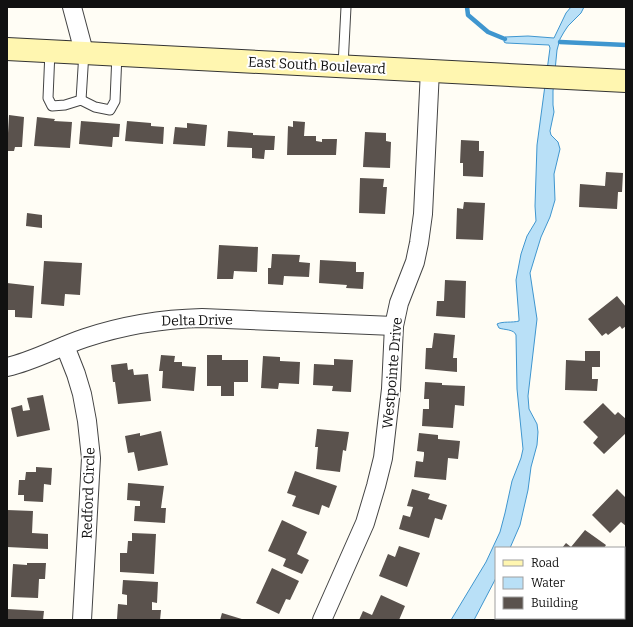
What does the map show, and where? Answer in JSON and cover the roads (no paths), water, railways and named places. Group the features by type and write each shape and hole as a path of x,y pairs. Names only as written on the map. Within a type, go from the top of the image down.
{"street":[{"path":"72,7 84,52"},
{"name":"East South Boulevard","path":"7,49 626,81"},
{"name":"Westpointe Drive","path":"322,620 365,523 383,458 387,431 394,326 399,304 415,262 420,244 430,70"},
{"name":"Delta Drive","path":"7,367 32,360 65,346 114,329 170,318 394,326"},
{"name":"Redford Circle","path":"65,346 82,394 87,420 91,458 82,620"}],"lane":[{"path":"343,66 346,7"},
{"path":"50,51 48,98 52,106 65,105 81,100 95,107 110,110 115,101 118,54"},
{"path":"81,100 84,52"}],"water":[{"path":"571,7 584,7 581,13 564,32 557,50 553,91 554,112 550,131 551,135 558,142 560,149 554,174 555,200 550,217 541,237 530,273 537,319 528,396 529,409 537,424 537,445 531,467 528,490 520,525 510,547 495,547 495,580 474,620 451,620 486,562 500,532 512,481 523,449 517,389 516,335 511,331 499,328 497,324 519,321 516,280 521,254 527,236 536,221 537,145 550,48 549,45 504,42 505,37 528,36 554,38 566,13"}],"waterway":[{"path":"467,7 468,15 488,32 505,39"},
{"path":"560,42 626,45"}]}
